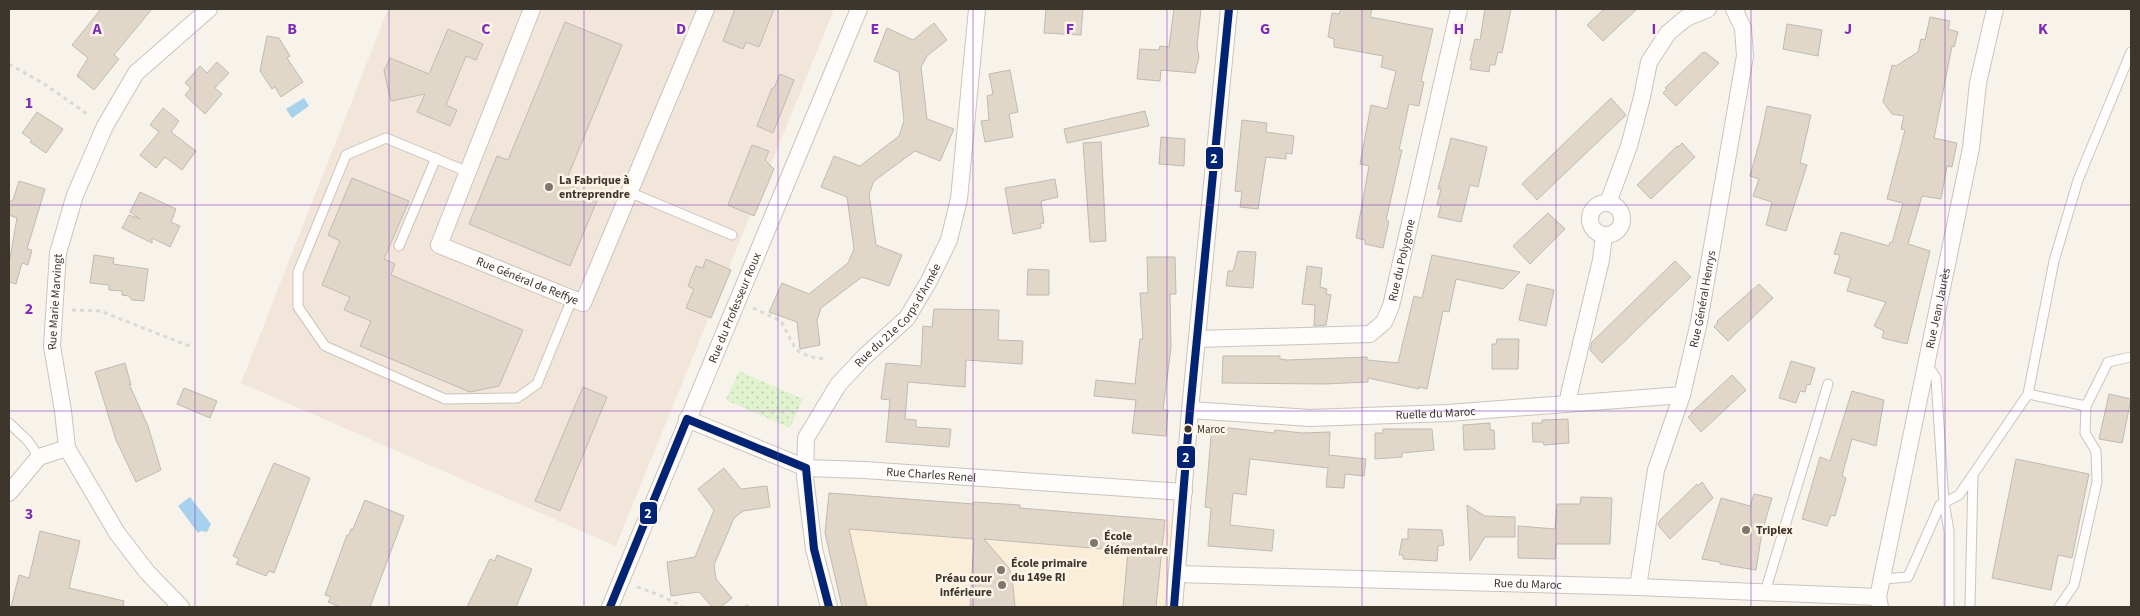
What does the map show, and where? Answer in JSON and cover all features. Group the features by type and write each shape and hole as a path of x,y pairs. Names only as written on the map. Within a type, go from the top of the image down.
{"street":[{"name":"Rue Marie Marvingt","path":"181,607 147,572 118,533 67,448 52,346 58,253 75,195 105,126 136,73 209,9"},
{"name":"Rue Général de Reffye","path":"532,9 439,245 583,303 706,9"},
{"name":"Rue du Professeur Roux","path":"610,607 859,9"},
{"name":"Rue du 21e Corps d'Armée","path":"829,607 814,549 806,468 806,438 838,385 864,357 907,318 929,281 949,240 958,199 977,9"},
{"path":"1174,607 1190,410 1229,9"},
{"name":"Rue du Polygone","path":"1197,339 1370,334 1384,322 1391,306 1459,9"},
{"path":"1608,203 1629,146 1649,62 1668,33 1686,18 1708,9"},
{"name":"Rue Général Henrys","path":"1638,587 1656,470 1682,395 1699,322 1745,56 1743,28 1734,9"},
{"name":"Rue Jean Jaurès","path":"1879,602 1882,579 1971,148 1978,83 1996,9"},
{"path":"1608,203 1616,206 1621,213 1622,222 1619,230 1612,235 1604,236 1596,233 1590,226 1589,217 1599,204 1608,203"},
{"path":"1569,403 1569,394 1601,260 1604,236"},
{"name":"Ruelle du Maroc","path":"1190,410 1310,418 1448,413 1682,395"},
{"name":"Rue Charles Renel","path":"687,419 806,468 864,470 1184,492"},
{"path":"9,494 39,457 67,448"},
{"name":"Rue du Maroc","path":"1177,574 1765,592 1879,602"}],"lane":[{"path":"1882,579 1908,577 1940,505 1959,495 2028,394 2054,261 2078,180 2131,52"},
{"path":"468,172 386,138 346,155 298,272 298,307 325,346 445,399 517,398 537,384 572,299"},
{"path":"399,246 436,158"},
{"path":"629,192 732,235"},
{"path":"2059,607 2074,585 2097,482 2096,451 2085,433 2086,406 2108,362 2131,357"},
{"path":"1926,364 1936,378 1944,502 1949,531 1949,607"},
{"path":"1765,592 1828,384"},
{"path":"2028,394 2086,406"},
{"path":"9,423 28,441 39,457"},
{"path":"1970,607 1972,476"}],"path":[{"path":"9,64 46,85 105,126"},
{"path":"737,301 781,321 794,348 815,358 827,359"},
{"path":"54,308 100,311 192,347"},
{"path":"622,577 639,589 662,596 683,607"},
{"path":"745,607 751,604"}],"shaded area":[{"path":"388,9 834,9 616,546 241,383"},
{"name":"École primaire du 149e RI","path":"829,493 1173,520 1165,607 842,607 824,533"}],"green space":[{"path":"739,371 803,399 790,428 726,400"}],"water":[{"path":"304,98 309,106 292,118 286,109"},
{"path":"190,497 211,524 207,532 201,531 198,533 178,506"}],"building":[{"path":"101,9 152,9 114,55 119,59 94,90 77,76 88,58 72,45"},
{"path":"735,9 774,9 759,47 746,42 743,49 723,41"},
{"path":"1046,9 1083,9 1081,35 1044,33"},
{"path":"1174,9 1201,9 1197,46 1199,57 1195,73 1161,70 1160,81 1137,79 1140,49 1159,50 1160,46 1169,47"},
{"path":"1341,9 1372,9 1370,17 1433,29 1421,81 1424,82 1419,106 1409,104 1399,150 1402,150 1386,220 1389,221 1383,248 1365,244 1365,240 1356,238 1369,166 1360,164 1371,105 1387,109 1396,71 1381,67 1383,56 1334,47 1334,39 1328,37 1332,13 1339,14"},
{"path":"1485,9 1511,9 1502,53 1498,52 1495,65 1490,65 1489,72 1470,69 1475,39 1480,40"},
{"path":"1604,9 1637,9 1603,41 1587,25"},
{"path":"1930,17 1950,21 1948,29 1958,32 1954,47 1952,46 1934,138 1957,143 1952,167 1947,166 1941,199 1922,196 1908,244 1930,251 1907,344 1882,338 1884,331 1874,326 1886,302 1847,291 1851,278 1834,273 1840,255 1834,254 1841,232 1889,246 1890,242 1892,243 1903,203 1887,199 1905,130 1901,129 1904,116 1892,114 1883,102 1892,65 1896,66 1918,52 1921,39 1925,40"},
{"path":"565,22 622,45 565,183 598,198 570,266 469,224 497,156 508,160"},
{"path":"934,23 947,40 927,56 921,67 927,119 954,129 940,161 915,151 874,181 869,194 876,245 902,255 889,286 862,277 821,308 817,320 820,345 800,349 797,322 769,312 782,283 809,294 848,263 854,249 847,197 821,187 834,156 860,166 899,136 904,121 899,72 874,61 887,28 913,40"},
{"path":"1787,24 1822,30 1818,56 1783,49"},
{"path":"448,29 483,44 476,60 466,56 446,105 457,110 450,126 417,112 425,94 391,101 384,71 390,58 429,74"},
{"path":"267,36 279,38 290,56 287,58 303,82 281,97 275,87 272,89 260,71"},
{"path":"1705,52 1719,63 1676,106 1663,93 1667,89 1665,88"},
{"path":"217,62 229,73 215,88 222,94 205,114 185,95 191,88 185,83 200,66 207,73"},
{"path":"1010,70 1018,112 1009,114 1013,137 985,142 981,121 989,120 987,96 993,94 989,74"},
{"path":"780,74 794,80 773,133 757,126 772,88 774,88"},
{"path":"1611,98 1626,115 1537,200 1522,184"},
{"path":"1767,106 1811,115 1800,163 1807,165 1786,231 1766,225 1772,202 1753,196 1759,179 1750,176"},
{"path":"163,108 179,121 171,132 196,151 182,170 165,157 156,168 140,155 159,132 150,125"},
{"path":"1145,111 1149,126 1067,143 1064,129"},
{"path":"37,112 63,129 46,153 30,142 32,140 22,133"},
{"path":"1242,120 1267,123 1266,132 1294,136 1292,154 1286,153 1286,159 1266,157 1258,209 1240,207 1242,192 1235,191"},
{"path":"1161,137 1185,139 1184,166 1159,164"},
{"path":"1451,138 1487,147 1478,187 1470,185 1461,222 1438,217 1441,205 1437,205 1441,189 1438,189"},
{"path":"1101,142 1106,241 1090,242 1083,143"},
{"path":"1682,143 1695,157 1651,199 1637,185"},
{"path":"752,145 769,151 765,160 774,169 754,216 728,205"},
{"path":"352,178 409,201 384,259 395,264 391,275 523,330 499,386 470,392 360,346 371,321 344,310 350,297 322,285 340,241 328,235"},
{"path":"1055,179 1058,197 1041,201 1044,223 1040,224 1041,228 1013,234 1005,188"},
{"path":"19,181 45,189 27,249 32,250 28,265 22,263 16,284 9,282 9,264 17,218 9,215 9,202 13,200"},
{"path":"140,192 176,209 171,222 180,226 170,247 152,238 152,243 122,228 129,215 140,219 130,212"},
{"path":"1548,213 1565,229 1530,264 1513,246"},
{"path":"1238,251 1256,252 1253,288 1226,286 1228,271 1233,271"},
{"path":"94,255 114,258 113,264 148,269 144,301 132,300 129,296 122,295 122,291 109,290 109,285 90,283"},
{"path":"1432,255 1520,272 1503,289 1456,279 1449,312 1443,311 1427,389 1368,378 1368,382 1324,384 1222,383 1223,356 1280,356 1280,359 1287,360 1367,357 1367,360 1398,363 1414,296 1422,298"},
{"path":"1147,257 1175,257 1176,294 1170,294 1171,347 1163,410 1168,410 1166,436 1132,433 1136,400 1094,396 1096,380 1135,384 1140,339 1143,339 1140,293 1148,293"},
{"path":"706,259 731,270 711,318 686,308 694,289 688,286 696,266 703,268"},
{"path":"1675,261 1691,277 1602,363 1590,350 1592,342"},
{"path":"1307,266 1322,268 1320,287 1327,289 1326,294 1331,295 1326,325 1314,326 1315,305 1302,304"},
{"path":"1028,269 1049,270 1049,295 1027,295"},
{"path":"1527,284 1554,290 1546,326 1519,320"},
{"path":"1759,284 1773,298 1728,341 1714,327 1717,321"},
{"path":"934,309 999,310 998,340 1023,341 1022,364 966,360 965,387 908,382 905,419 916,420 916,427 951,429 949,447 886,442 890,400 881,399 886,363 921,366 923,326 932,327"},
{"path":"1497,339 1519,339 1518,369 1492,369 1492,344 1496,344"},
{"path":"1791,361 1815,368 1810,385 1807,384 1805,392 1800,391 1796,403 1779,398"},
{"path":"125,363 131,385 129,384 148,426 161,470 136,482 116,440 95,372"},
{"path":"1732,375 1746,390 1701,432 1688,417"},
{"path":"583,387 607,397 560,511 535,501"},
{"path":"184,388 217,401 210,418 177,404"},
{"path":"1852,391 1884,400 1876,446 1852,439 1842,476 1846,478 1835,516 1831,515 1827,526 1802,519 1820,457 1830,461"},
{"path":"2109,394 2131,399 2122,443 2099,439"},
{"path":"1568,419 1569,443 1544,445 1543,442 1533,442 1532,423 1542,423 1542,420"},
{"path":"1490,423 1490,430 1494,430 1495,449 1464,450 1463,425"},
{"path":"1212,426 1274,433 1275,430 1302,433 1330,432 1329,455 1366,459 1364,476 1345,474 1344,488 1326,487 1328,468 1250,459 1246,495 1233,493 1230,525 1274,530 1272,551 1208,546 1211,508 1205,507"},
{"path":"1383,429 1432,429 1434,450 1402,453 1402,457 1375,459 1375,433 1383,433"},
{"path":"2016,459 2089,474 2072,558 2058,555 2051,590 1992,578"},
{"path":"274,463 310,478 274,573 269,571 266,576 236,564 239,559 233,556"},
{"path":"724,468 741,489 767,486 770,507 743,511 734,518 714,565 716,579 732,598 721,607 712,607 699,592 671,596 667,562 695,557 714,510 698,489"},
{"path":"1702,482 1713,498 1670,539 1658,525 1660,520 1697,484 1698,486"},
{"name":"École élémentaire","path":"829,493 973,504 974,502 1020,505 1020,508 1165,520 1156,607 1123,607 1128,551 984,539 1009,568 1012,576 1015,607 970,607 974,539 849,529 867,607 842,607 825,533"},
{"path":"1754,494 1772,498 1762,532 1756,570 1702,559 1721,498 1750,506"},
{"path":"1581,497 1612,498 1610,544 1556,544 1555,559 1518,558 1518,526 1555,529 1557,504 1580,504"},
{"path":"365,500 404,516 370,607 340,607 328,602 331,597 325,595 347,535 353,529"},
{"path":"1467,505 1485,516 1515,517 1515,537 1485,537 1470,561"},
{"path":"1408,529 1442,530 1444,545 1438,546 1437,561 1403,559 1403,555 1399,555 1402,539 1408,539"},
{"path":"40,531 80,541 69,588 124,601 123,607 11,607 19,575 29,578"},
{"path":"497,555 532,569 516,607 467,607 490,559 495,561"}],"transit line":[{"name":"2","path":"1174,607 1190,410 1229,9"},
{"name":"2","path":"687,419 806,468"},
{"name":"2","path":"610,607 687,419"},
{"name":"2","path":"806,468 814,549 829,607"}],"place":[{"name":"La Fabrique à entreprendre","path":"549,187"},
{"name":"Maroc","path":"1188,429"},
{"name":"Triplex","path":"1746,530"},
{"name":"École élémentaire","path":"1094,543"},
{"name":"École primaire du 149e RI","path":"1001,570"},
{"name":"Préau cour inférieure","path":"1002,585"}]}
